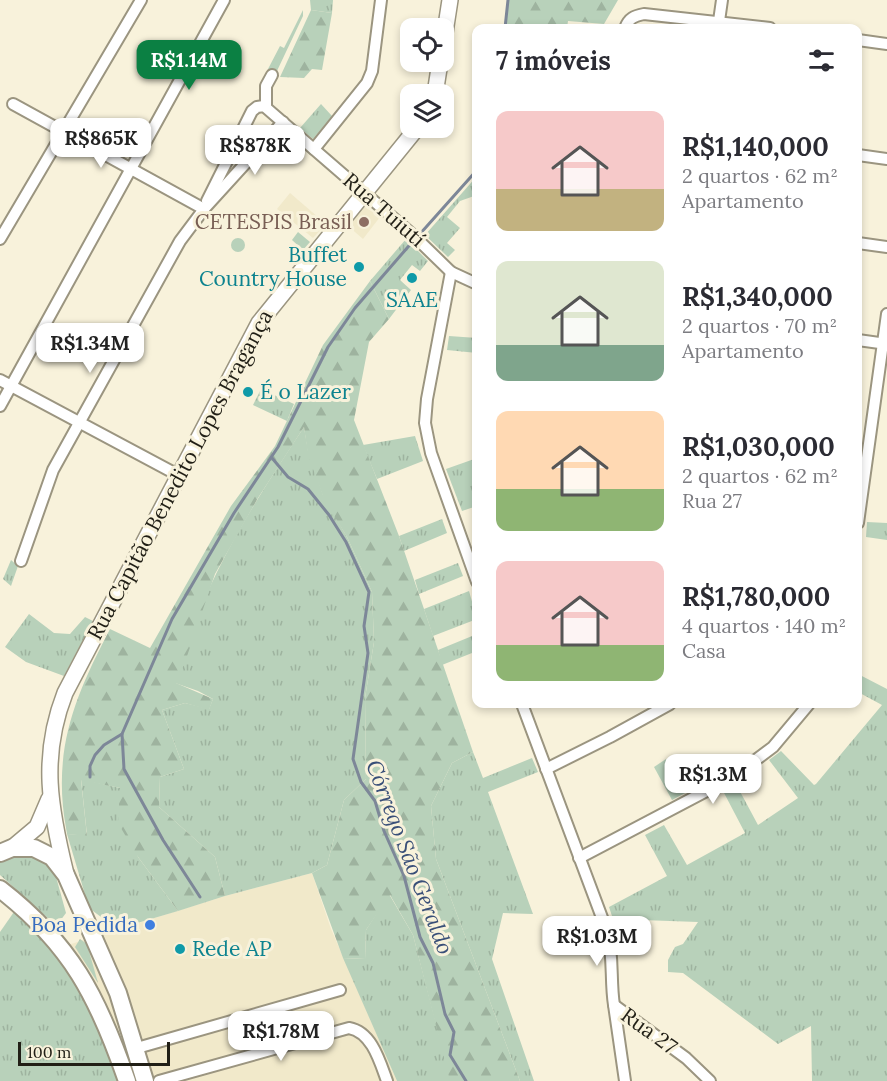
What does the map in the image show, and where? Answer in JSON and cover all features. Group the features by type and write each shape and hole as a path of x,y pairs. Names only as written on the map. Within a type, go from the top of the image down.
{"main road":[{"path":"447,18 450,0"},
{"name":"Rua Capitão Benedito Lopes Bragança","path":"146,1081 110,971 66,875 50,796 49,752 57,717 66,693 259,323 409,138"},
{"name":"Rua Capitão Benedito Lopes Bragança","path":"4,852 37,827 50,796"},
{"name":"Rua Capitão Benedito Lopes Bragança","path":"4,852 41,850 52,857 66,875"},
{"path":"0,889 51,934 74,964 94,999 127,1081"}],"street":[{"path":"0,239 141,0"},
{"path":"0,406 224,0"},
{"path":"314,149 367,83 372,71 381,0"},
{"path":"718,24 722,0"},
{"path":"626,24 628,20 644,14 711,24"},
{"path":"862,41 887,44"},
{"path":"204,209 224,164 252,111 262,106 266,86 272,75"},
{"path":"13,104 204,209"},
{"name":"Rua Tuiutí","path":"262,106 364,192 452,272 472,282"},
{"path":"21,561 52,470 174,251 204,209 283,122"},
{"path":"862,156 887,159"},
{"path":"224,164 230,174 237,175"},
{"path":"862,244 887,247"},
{"path":"452,272 427,399 425,423 431,453 472,568"},
{"path":"862,456 863,439 884,343 887,314"},
{"path":"862,340 884,343"},
{"path":"0,380 178,475"},
{"name":"Rua 27","path":"523,708 604,922 612,950 610,982 625,1081"},
{"path":"546,769 662,708"},
{"path":"579,858 733,777 773,747 806,708"},
{"path":"137,1048 340,990"},
{"name":"Rua 27","path":"614,1005 686,1058 710,1081"},
{"path":"159,1081 349,1028 362,1033 369,1041 387,1081"}],"shaded area":[{"path":"290,193 326,224 313,238 277,209"},
{"name":"CETESPIS Brasil","path":"365,207 380,217 363,239 348,226"},
{"path":"312,873 331,929 397,1081 118,1081 102,1034 55,949 225,896"}],"green space":[{"path":"310,0 333,0 332,13 311,10"},
{"path":"508,0 618,0 604,24 568,21 568,24 505,24"},
{"path":"303,10 303,16 276,73 268,69 280,46 284,48"},
{"path":"311,10 332,13 322,70 312,69 304,78 280,77"},
{"path":"321,104 332,116 313,139 300,128"},
{"path":"472,182 472,197 460,201 447,217 460,228 447,243 455,250 448,257 425,235"},
{"path":"298,232 310,242 303,250 292,240"},
{"path":"238,238 243,240 245,245 243,250 238,252 233,250 231,245 233,240"},
{"path":"406,239 428,261 420,271 412,265 400,280 411,290 389,319 370,281"},
{"path":"370,281 389,319 369,342 354,420 399,536 473,752 452,763 431,806 436,859 520,1081 450,1081 413,935 390,895 366,930 365,959 343,958 312,873 327,865 344,800 366,779 365,698 374,642 372,592 347,537 324,499 308,455 304,427 258,498 215,574 176,683 213,699 209,710 185,703 162,710 184,769 160,777 159,807 215,857 225,896 178,911 138,857 118,823 120,788 81,780 87,836 67,834 62,800 62,773 70,724 86,677 110,629 150,648 231,506 275,446 323,345"},
{"path":"449,336 472,338 472,352 447,350"},
{"path":"261,389 294,404 287,421 253,405"},
{"path":"304,427 308,451 323,495 347,537 372,592 374,642 365,698 366,779 344,800 327,865 312,873 225,896 215,857 159,807 160,777 184,769 162,710 185,703 209,709 213,699 175,683 217,572 247,516"},
{"path":"415,436 423,461 377,479 363,445"},
{"path":"472,460 472,508 462,511 446,469"},
{"path":"442,519 447,533 404,551 399,536"},
{"path":"867,522 887,523 887,540 866,537"},
{"path":"11,560 18,566 11,586 3,579"},
{"path":"458,563 463,576 419,594 415,580"},
{"path":"469,591 472,602 472,621 433,636 424,609"},
{"path":"29,614 54,633 70,634 85,617 93,621 64,676 26,662 5,647"},
{"path":"472,636 472,653 442,665 438,650"},
{"path":"862,676 887,689 887,1081 812,1081 811,1026 778,1044 683,973 668,972 668,960 675,947 683,944 698,922 613,919 609,907 667,876 645,835 664,825 687,865 745,833 723,791 736,784 758,825 798,798 769,760 781,751 814,785 882,705 862,694"},
{"path":"473,752 483,778 532,758 538,772 488,792 533,914 503,913 492,959 534,1081 520,1081 436,859 431,806 452,763"},
{"path":"666,759 685,793 672,800 654,767"},
{"path":"81,779 120,788 138,857 178,911 117,929 89,908 67,834 87,835"},
{"path":"39,854 55,873 66,913 60,921 50,920 0,875 0,861 11,855"},
{"path":"389,894 413,935 451,1081 397,1081 343,958 365,959 366,930"},
{"path":"16,909 51,946 65,966 90,1010 118,1081 0,1081 0,932"},
{"path":"80,939 87,944 98,983 75,947"},
{"path":"112,1004 121,1016 141,1081 134,1081"}],"waterway":[{"name":"Córrego São Geraldo","path":"505,24 508,0"},
{"name":"Córrego São Geraldo","path":"419,235 472,176"},
{"name":"Córrego São Geraldo","path":"90,777 90,766 95,755 104,745 122,734 172,619 234,513 278,447 328,347 355,308 414,240"},
{"name":"Córrego São Geraldo","path":"272,458 288,477 308,489 329,515 346,542 369,592 364,626 368,653 353,759 361,782 375,801 384,831 404,876 420,937 433,963 445,1014 454,1032 450,1055 466,1081"},
{"path":"122,734 124,769 163,840 200,897"}],"place":[{"name":"CETESPIS Brasil","path":"364,222"},
{"name":"Buffet Country House","path":"359,267"},
{"name":"SAAE","path":"412,278"},
{"name":"É o Lazer","path":"248,392"},
{"name":"Boa Pedida","path":"150,925"},
{"name":"Rede AP","path":"180,949"}]}
